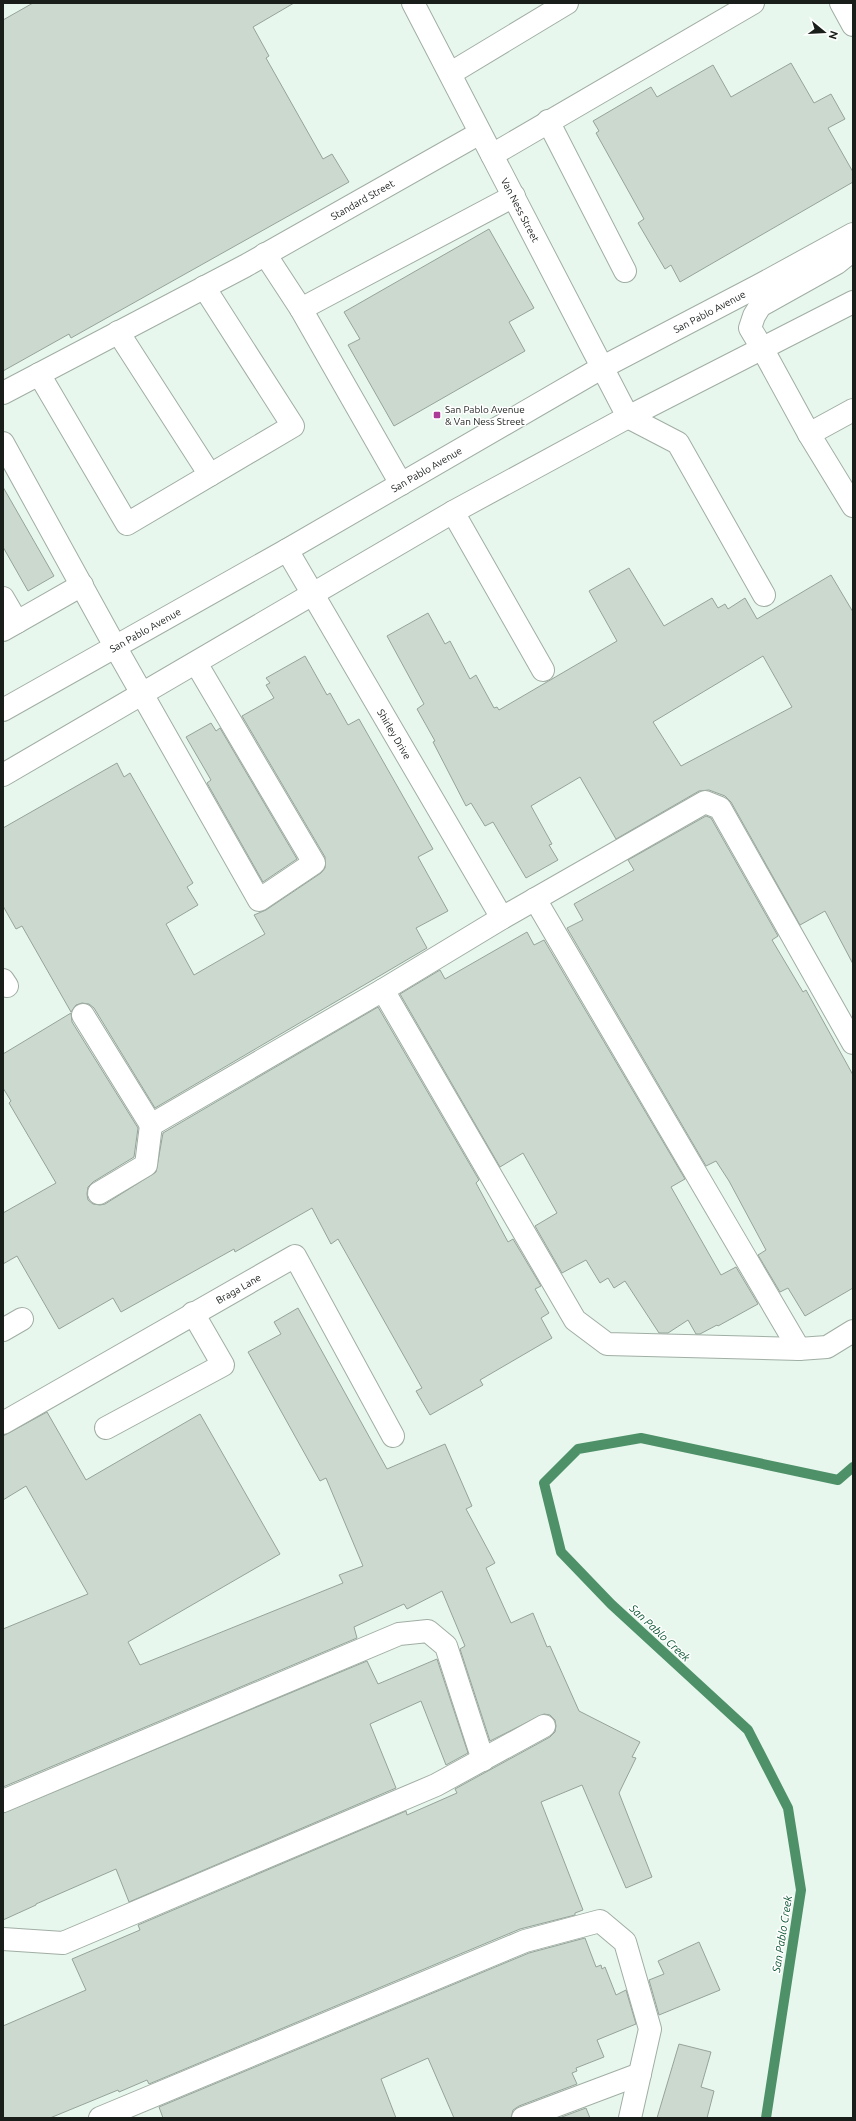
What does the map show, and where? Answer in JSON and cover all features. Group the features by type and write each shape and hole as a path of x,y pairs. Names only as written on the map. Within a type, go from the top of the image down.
{"main road":[{"name":"Van Ness Street","path":"413,3 628,417"},
{"path":"451,74 567,3"},
{"path":"492,155 753,3"},
{"path":"840,3 853,25"},
{"path":"548,121 625,271"},
{"name":"Standard Street","path":"3,393 245,266 480,133"},
{"path":"301,309 514,196"},
{"name":"San Pablo Avenue","path":"3,710 116,648 603,367 758,286 853,234"},
{"path":"853,250 837,263 760,306 754,316 750,328 809,434 853,506"},
{"path":"265,254 301,309 401,484"},
{"path":"39,374 126,524 293,426 204,287"},
{"path":"3,775 314,595 453,512 628,417 853,302"},
{"path":"118,332 210,475"},
{"path":"809,434 853,410"},
{"path":"628,417 678,443 764,595"},
{"path":"3,442 116,648 144,694 259,900 314,863 196,663"},
{"path":"453,512 543,670"},
{"name":"Shirley Drive","path":"287,550 502,918"},
{"path":"3,598 10,626 82,585"},
{"path":"151,1125 383,990 502,918 705,802 720,808 853,1043"},
{"path":"535,899 799,1349"},
{"path":"383,990 576,1320 606,1344 799,1349 827,1347 853,1331"},
{"path":"83,1015 151,1125 146,1164 100,1192"},
{"name":"Braga Lane","path":"3,1423 295,1256 393,1436"},
{"path":"106,1428 223,1365 193,1314"},
{"path":"3,1330 22,1319"},
{"path":"3,1801 399,1634 428,1631 446,1646 483,1760"},
{"path":"3,1939 63,1943 436,1785 544,1726"},
{"path":"100,2118 525,1941 600,1921 625,1942 650,2029 630,2118"},
{"path":"523,2118 640,2074"}],"building":[{"path":"33,3 294,3 253,27 269,56 266,58 323,159 332,154 349,182 71,338 69,334 3,371 3,20"},
{"path":"791,63 814,103 831,94 845,119 828,128 853,172 853,182 680,282 671,265 665,269 638,223 644,219 596,133 599,131 593,121 651,87 657,97 713,65 731,97"},
{"path":"489,229 534,308 509,322 525,351 394,426 348,345 360,339 344,312"},
{"path":"3,487 54,576 28,591 3,547"},
{"path":"629,568 664,626 712,598 718,608 725,604 728,609 745,598 757,619 831,575 853,612 853,964 825,911 800,925 731,802 725,796 709,790 699,791 616,839 580,777 531,806 552,844 549,845 558,860 526,878 493,822 485,826 471,803 466,806 433,742 435,741 417,709 424,704 387,636 428,613 445,644 450,641 470,679 476,675 494,708 497,707 499,710 617,641 589,591","holes":["763,656 792,707 681,766 653,722"]},
{"path":"305,656 327,695 330,693 348,725 359,719 433,849 418,857 448,911 416,928 427,948 155,1108 94,1008 89,1004 82,1003 76,1005 71,1012 22,926 16,929 3,906 3,828 117,763 124,777 130,773 193,883 187,887 198,905 166,924 194,975 265,934 254,915 266,910 321,873 325,868 325,857 242,716 274,698 266,685 270,683 266,678"},
{"path":"211,723 216,731 220,728 297,859 263,882 207,783 211,780 186,737"},
{"path":"706,816 711,818 778,936 772,940 803,992 806,990 853,1075 853,1288 805,1316 788,1288 780,1292 758,1255 766,1250 729,1181 716,1161 706,1166 567,928 583,920 574,904 634,870 628,860"},
{"path":"527,932 534,945 544,940 685,1179 671,1187 721,1275 736,1267 758,1304 700,1334 696,1334 688,1320 668,1333 659,1333 625,1281 614,1288 608,1278 600,1283 586,1260 562,1273 535,1226 557,1213 523,1153 500,1167 400,994 440,970 445,979"},
{"path":"378,1007 479,1180 476,1183 508,1242 513,1239 541,1286 535,1289 549,1313 541,1318 552,1338 480,1380 483,1385 430,1415 416,1391 422,1388 338,1239 331,1244 312,1208 235,1252 234,1249 121,1312 113,1298 59,1329 17,1256 3,1264 3,1213 56,1183 9,1103 11,1101 3,1088 3,1054 71,1013 72,1022 138,1128 134,1157 93,1182 88,1187 88,1200 93,1204 100,1205 105,1204 156,1172 163,1133"},
{"path":"298,1308 387,1469 445,1444 472,1506 466,1509 495,1563 486,1568 511,1623 533,1613 547,1647 550,1646 579,1711 640,1742 632,1757 636,1758 619,1793 652,1877 626,1888 582,1785 541,1802 583,1910 575,1913 575,1915 520,1929 149,2084 147,2080 119,2092 118,2090 50,2118 3,2118 3,2026 86,1990 72,1959 140,1930 138,1925 406,1811 407,1815 457,1793 455,1789 550,1737 555,1732 555,1720 550,1715 544,1714 490,1741 460,1649 465,1646 442,1591 407,1609 404,1604 354,1627 357,1638 3,1787 3,1629 88,1594 26,1486 3,1500 3,1436 47,1412 86,1480 200,1414 280,1554 128,1642 140,1665 343,1583 339,1575 363,1566 326,1478 320,1481 248,1352 281,1334 274,1322"},
{"path":"437,1659 468,1753 446,1765 421,1701 370,1724 396,1788 129,1902 116,1869 3,1920 3,1813 367,1661 378,1684"},
{"path":"585,1938 596,1967 601,1965 602,1969 605,1967 616,1995 626,1990 636,2024 597,2040 604,2057 576,2068 577,2071 572,2073 577,2084 519,2106 513,2110 511,2118 454,2118 428,2058 381,2079 396,2118 163,2118 159,2107 529,1953"},
{"path":"699,1942 720,1990 659,2015 649,1980 664,1974 658,1961"},
{"path":"679,2044 711,2052 701,2087 714,2091 707,2118 657,2118"},
{"path":"586,2108 590,2118 559,2118"}],"waterway":[{"name":"San Pablo Creek","path":"766,2118 801,1890 788,1808 748,1730 611,1604 561,1552 544,1483 578,1449 641,1438 838,1480 853,1467"}],"place":[{"name":"San Pablo Avenue & Van Ness Street","path":"437,415"}]}
